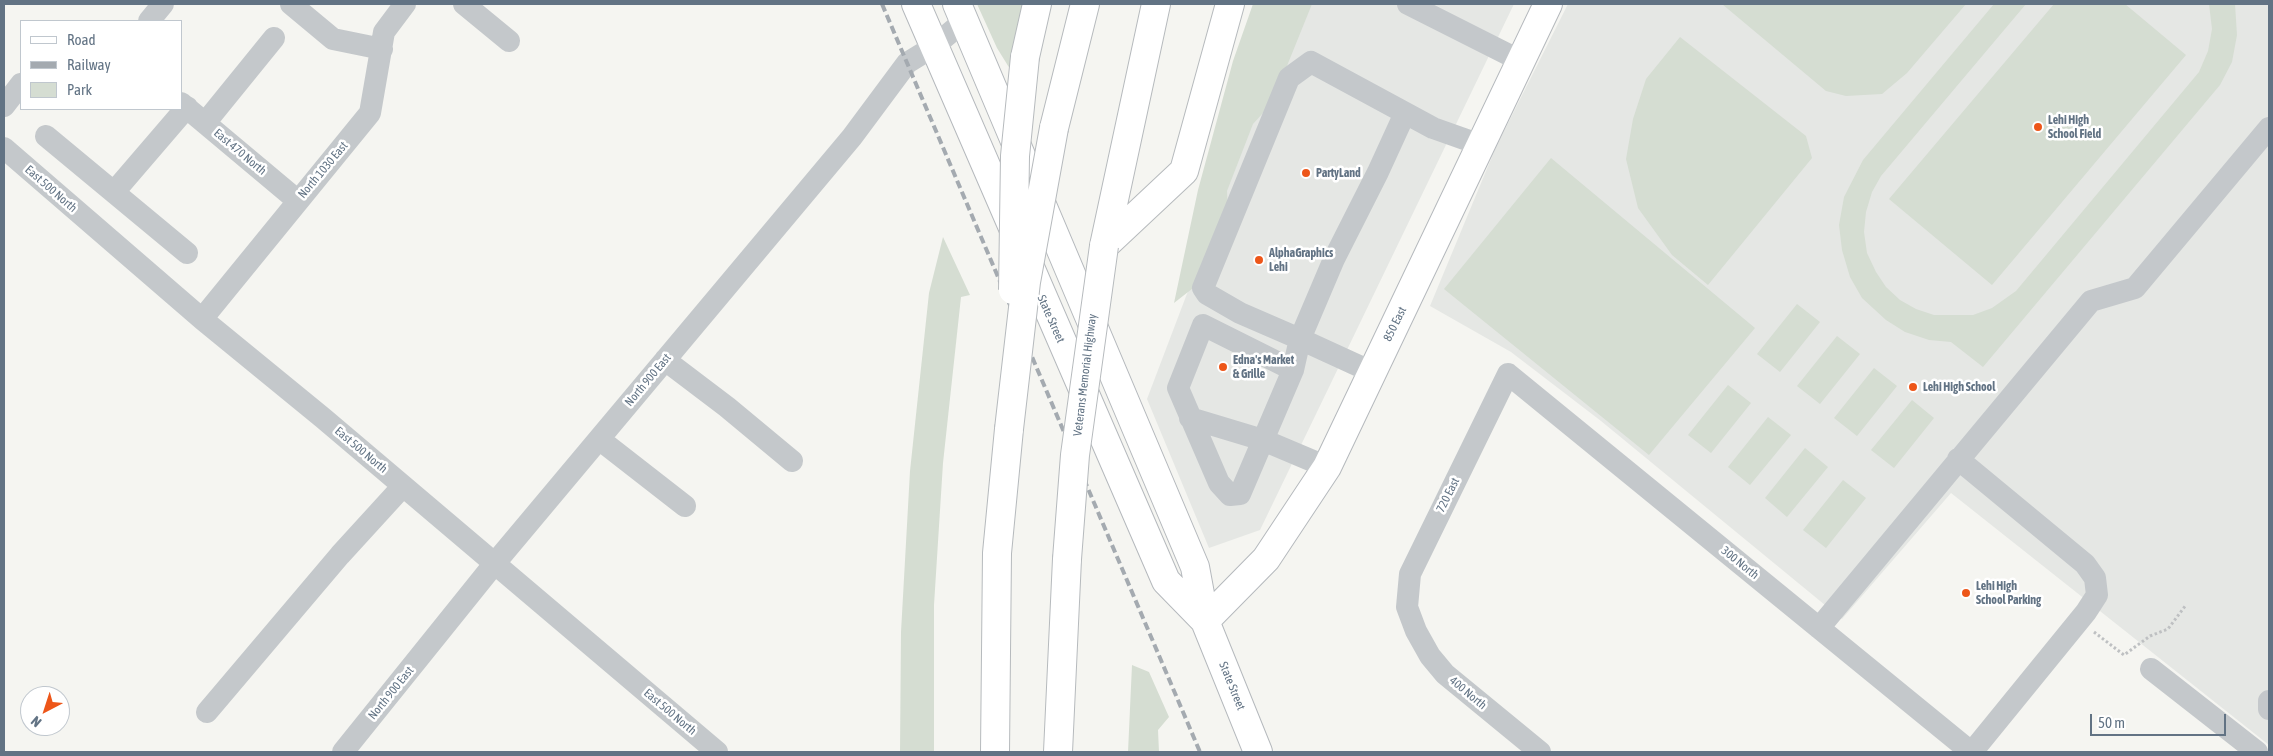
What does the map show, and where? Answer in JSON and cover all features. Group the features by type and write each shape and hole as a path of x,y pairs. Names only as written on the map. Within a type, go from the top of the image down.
{"main road":[{"name":"State Street","path":"916,4 1166,581 1206,621"},
{"path":"1016,355 1012,272 1014,156 1025,57 1037,4"},
{"path":"995,752 997,553 1016,355 1031,253 1054,128 1085,4"},
{"name":"Veterans Memorial Highway","path":"1058,752 1067,559 1075,455 1104,246 1156,4"},
{"path":"1104,246 1184,171 1230,4"},
{"name":"850 East","path":"1206,621 1266,559 1327,467 1548,4"},
{"name":"State Street","path":"960,12 1195,567 1206,621 1258,752"}],"street":[{"path":"150,20 163,4"},
{"path":"291,4 333,39 382,49"},
{"name":"North 1030 East","path":"202,319 370,113 384,32 405,4"},
{"path":"464,4 509,41"},
{"path":"1408,4 1521,60"},
{"name":"North 900 East","path":"343,752 495,563 852,137 907,63 933,47 960,12"},
{"path":"205,123 274,38"},
{"path":"1372,372 1240,313 1207,294 1203,288 1278,101 1290,78 1311,62 1433,128 1481,145"},
{"path":"4,106 20,85"},
{"name":"East 470 North","path":"184,105 298,201"},
{"path":"114,192 180,110"},
{"path":"1293,370 1203,325 1178,388 1219,483 1230,494 1240,494 1293,370 1300,339 1334,259 1378,172 1405,113"},
{"path":"1819,628 2091,301 2135,288 2269,128"},
{"path":"46,136 188,253"},
{"name":"East 500 North","path":"4,148 202,319 718,752"},
{"path":"665,360 727,407 792,462"},
{"name":"720 East","path":"1412,620 1406,606 1410,574 1508,374"},
{"name":"300 North","path":"1508,374 1972,752"},
{"path":"1190,418 1263,440 1327,467"},
{"path":"599,439 685,506"},
{"path":"1958,459 2085,564 2096,578 2097,594 2086,612 1972,752"},
{"path":"207,712 340,555 403,486"},
{"name":"400 North","path":"1412,620 1430,656 1445,674 1540,752"},
{"path":"2151,670 2257,752"},
{"path":"2269,701 2269,709"}],"path":[{"path":"2088,639 2094,632 2124,655 2150,636 2168,629 2186,605"}],"shaded area":[{"path":"1297,4 1514,4 1260,530 1209,548 1147,399"},
{"name":"Lehi High School","path":"1568,4 2269,4 2269,745 1951,493 1842,619 1601,421 1511,352 1430,306 1496,147"}],"green space":[{"path":"977,4 1030,4 1010,69 997,48"},
{"path":"1253,4 1312,4 1272,103 1253,124 1227,191 1228,212 1197,285 1174,303 1198,190 1233,61"},
{"path":"1722,4 1966,4 1907,73 1882,94 1846,96 1826,91"},
{"path":"1994,4 2026,4 1881,176 1872,192 1866,212 1864,232 1867,253 1876,272 1886,287 1900,300 1916,309 1934,315 1973,315 1992,308 2016,291 2199,72 2208,51 2212,29 2209,4 2235,4 2237,35 2232,62 2220,85 1983,367 1951,342 1929,340 1905,332 1886,320 1862,298 1850,277 1842,250 1839,225 1844,197 1863,160"},
{"name":"Lehi High School Field","path":"2054,4 2125,4 2186,55 1992,285 1889,199"},
{"path":"1680,37 1806,136 1812,158 1708,285 1672,255 1638,208 1626,159 1633,119 1646,79"},
{"path":"1551,158 1755,328 1649,455 1444,289"},
{"path":"943,237 970,295 961,297 943,463 934,605 934,752 900,752 901,632 910,471 929,293"},
{"path":"1797,304 1820,322 1780,372 1757,354"},
{"path":"1837,336 1860,354 1820,404 1797,386"},
{"path":"1874,368 1897,386 1857,436 1834,418"},
{"path":"1728,385 1751,403 1711,453 1688,435"},
{"path":"1912,400 1934,418 1894,468 1871,450"},
{"path":"1768,417 1791,435 1750,485 1728,467"},
{"path":"1805,448 1828,467 1787,517 1765,498"},
{"path":"1843,480 1866,498 1826,548 1803,530"},
{"path":"1132,665 1149,672 1169,717 1158,730 1159,752 1128,752"}],"railway":[{"path":"882,4 1200,752"}],"place":[{"name":"Lehi High School Field","path":"2038,127"},
{"name":"PartyLand","path":"1306,173"},
{"name":"AlphaGraphics Lehi","path":"1259,260"},
{"name":"Edna's Market & Grille","path":"1223,367"},
{"name":"Lehi High School","path":"1913,387"},
{"name":"Lehi High School Parking","path":"1966,593"}]}
